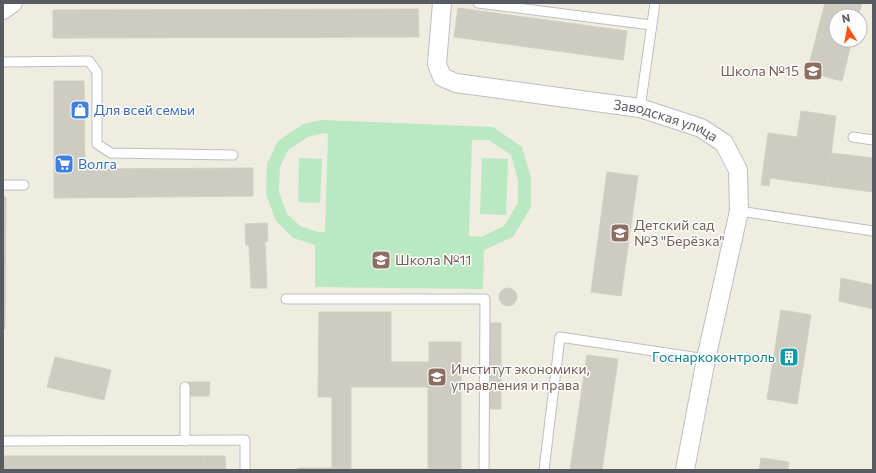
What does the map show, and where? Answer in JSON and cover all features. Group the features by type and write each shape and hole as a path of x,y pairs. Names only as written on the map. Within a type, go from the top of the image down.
{"street":[{"path":"3,10 14,3"},
{"name":"Заводская улица","path":"442,3 437,64 442,77 456,83 640,108 701,128 724,143 738,170 739,211 706,359 685,470"}],"lane":[{"path":"478,3 506,4 651,25"},
{"path":"640,108 655,3"},
{"path":"3,62 89,61 97,72 97,144 111,153 233,155"},
{"path":"853,137 873,140"},
{"path":"3,185 24,185"},
{"path":"739,211 873,230"},
{"path":"286,299 485,299 484,470"},
{"path":"544,470 560,338 706,359"},
{"path":"185,387 185,441"},
{"path":"3,441 245,440 245,470"}],"green space":[{"path":"322,120 493,127 522,147 531,178 531,207 513,237 484,250 483,289 315,287 315,245 293,238 276,221 266,194 267,164 278,141 303,124","holes":["324,133 328,134 325,232 318,232 300,226 287,214 279,192 280,167 288,150 308,137","472,140 489,140 511,155 518,180 518,203 504,226 481,237 469,236"]},
{"path":"299,158 322,159 320,203 298,202"},
{"path":"482,158 508,159 506,215 480,214"}],"building":[{"path":"825,3 862,3 860,8 828,8 828,48 850,48 842,81 807,72"},
{"path":"458,8 627,31 623,60 454,37"},
{"path":"418,9 419,37 53,38 53,10"},
{"path":"54,81 84,81 85,169 253,168 253,196 54,198"},
{"path":"801,111 836,116 827,186 770,178 769,186 761,185 768,133 797,137"},
{"path":"831,153 873,158 873,192 827,186"},
{"path":"607,172 638,176 621,296 591,292"},
{"path":"3,197 6,197 5,329 3,329"},
{"path":"267,223 268,241 265,242 267,288 251,288 249,245 246,245 245,224"},
{"path":"841,278 873,285 873,309 839,301"},
{"path":"508,288 514,291 517,297 514,303 508,306 502,303 499,297 502,291"},
{"name":"Госнаркоконтроль","path":"781,310 811,315 797,404 767,399"},
{"path":"319,312 391,312 391,362 429,362 429,342 461,342 461,470 297,470 297,468 332,468 332,397 318,397","holes":["351,387 428,387 428,469 351,469"]},
{"path":"488,323 501,323 501,409 488,409"},
{"path":"587,355 618,359 602,470 570,470"},
{"path":"55,357 111,370 104,400 47,387"},
{"path":"188,382 210,382 209,396 188,396"},
{"path":"3,456 203,456 203,470 3,470"},
{"path":"203,456 225,456 226,470 203,470"},
{"path":"761,458 789,462 788,470 759,470"}],"place":[{"name":"Школа №15","path":"813,71"},
{"name":"Для всей семьи","path":"80,110"},
{"name":"Волга","path":"64,164"},
{"name":"Детский сад №3 \"Берёзка\"","path":"620,233"},
{"name":"Школа №11","path":"381,260"},
{"name":"Госнаркоконтроль","path":"789,357"},
{"name":"Институт экономики, управления и права","path":"437,377"}]}
